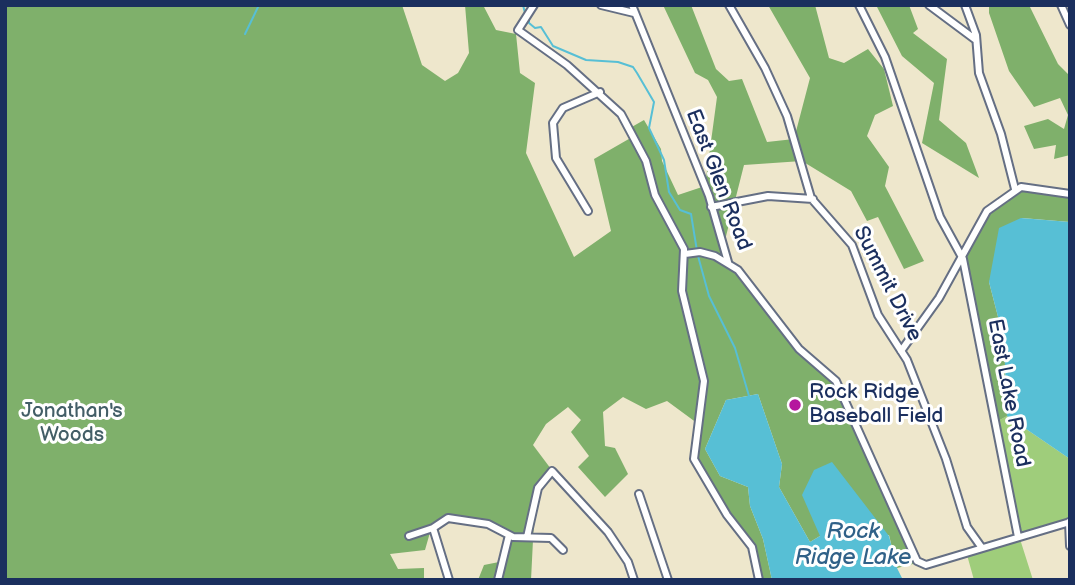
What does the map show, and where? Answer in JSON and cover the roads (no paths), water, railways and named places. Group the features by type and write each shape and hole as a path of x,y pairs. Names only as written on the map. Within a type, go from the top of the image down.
{"street":[{"path":"534,5 518,30 600,92 621,114 638,144 655,195 692,253 728,262"},
{"path":"601,5 633,9"},
{"name":"Summit Drive","path":"729,5 765,68 787,116 813,199 852,244 878,315 901,351 946,459 967,527 982,548"},
{"name":"East Lake Road","path":"859,5 885,57 940,217 961,256 1017,537"},
{"path":"929,5 976,40"},
{"path":"965,5 976,40 977,61 1015,189"},
{"path":"1061,5 1070,25"},
{"name":"East Glen Road","path":"633,9 711,207 728,262 751,283 799,349 836,381 895,518 917,561 924,564 982,548"},
{"path":"588,211 556,158 553,123 563,108 600,92"},
{"path":"901,351 939,298 987,211 1015,189 1070,194"},
{"path":"711,207 768,196 813,199"},
{"path":"692,253 682,291 705,382 694,459 727,515 752,547 759,580"},
{"path":"527,537 538,488 552,471 608,532 628,562 634,580"},
{"path":"639,494 668,580"},
{"path":"409,536 433,528 443,519 459,517 494,526 509,535 551,538 563,550"},
{"path":"982,548 1069,522 1070,546"},
{"path":"433,528 449,580"},
{"path":"498,580 509,535"}],"water":[{"path":"1021,218 1070,222 1070,459 1007,416 1004,340 989,282 999,228"},
{"name":"Rock Ridge Lake","path":"758,394 782,464 779,487 810,542 820,536 802,495 814,470 832,462 889,536 903,580 772,580 763,539 750,506 748,487 720,476 705,449 726,400"}],"waterway":[{"path":"245,34 259,5"},
{"path":"523,5 525,13"},
{"path":"529,18 529,23 535,28 541,27 553,46 586,60 618,62 633,67 654,102 649,128 664,160 669,192 680,210 691,214 697,251"},
{"path":"698,256 709,296 735,348 749,396"}],"place":[{"name":"Rock Ridge Baseball Field","path":"795,405"}],"park label":[{"name":"Jonathan's Woods","path":"72,424"}]}
